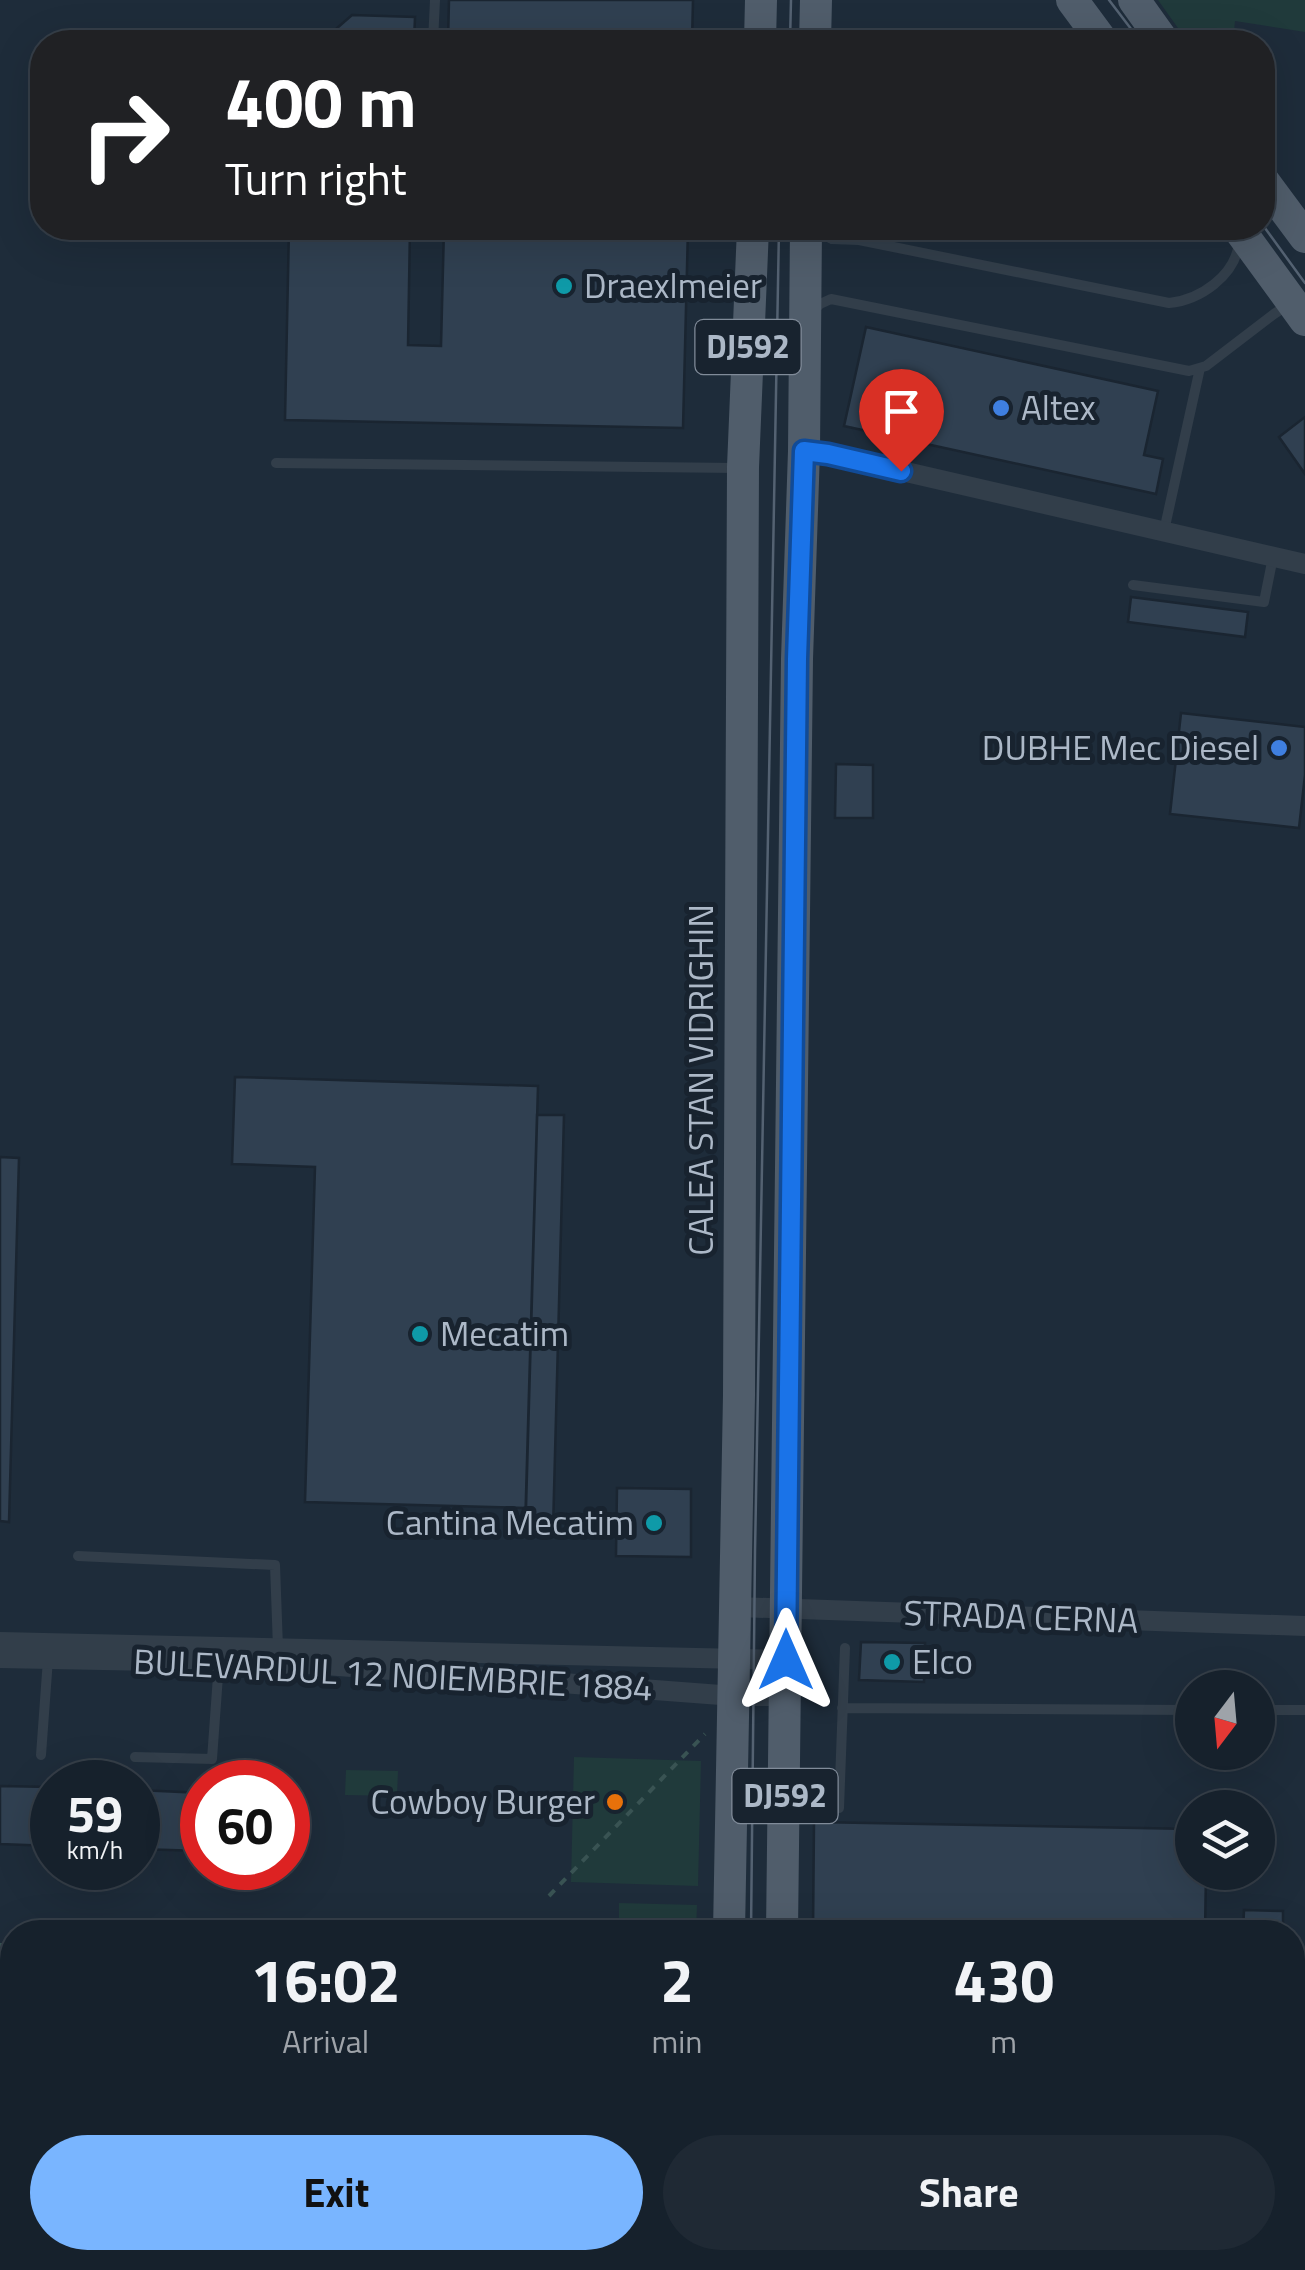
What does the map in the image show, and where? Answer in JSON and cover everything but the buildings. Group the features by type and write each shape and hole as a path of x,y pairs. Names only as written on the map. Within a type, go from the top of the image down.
{"main road":[{"path":"760,30 761,0"},
{"path":"815,30 816,0"},
{"path":"1072,0 1094,30"},
{"path":"1134,0 1155,30"},
{"path":"1275,197 1305,238"},
{"name":"CALEA STAN VIDRIGHIN","path":"729,1920 736,1607 743,467 752,240"},
{"name":"DJ592","path":"782,1920 797,659 808,240"},
{"path":"1247,240 1301,315"}],"street":[{"path":"804,451 1305,564"},
{"name":"STRADA CERNA","path":"736,1607 1305,1626"},
{"name":"BULEVARDUL 12 NOIEMBRIE 1884","path":"0,1642 786,1660"},
{"name":"BULEVARDUL 12 NOIEMBRIE 1884","path":"0,1658 312,1664 734,1696 786,1696"}],"lane":[{"path":"434,30 435,0"},
{"path":"859,240 1170,303 1186,302 1201,294 1232,268 1238,240"},
{"path":"804,320 831,299 1188,371 1206,366 1280,310 1301,315"},
{"path":"1164,531 1200,368"},
{"path":"276,463 743,467"},
{"path":"1132,585 1264,602 1273,556"},
{"path":"78,1556 275,1565 278,1648"},
{"path":"839,1808 845,1648"},
{"path":"41,1756 48,1658"},
{"path":"135,1757 212,1759 220,1662"},
{"path":"842,1708 1175,1710"},
{"path":"1275,1710 1305,1710"}],"path":[{"path":"549,1896 708,1731"}],"green space":[{"path":"1158,0 1305,0 1305,32 1235,21 1234,30 1179,30"},
{"path":"574,1757 701,1761 698,1886 571,1882"},
{"path":"346,1770 398,1771 397,1796 345,1795"},
{"path":"619,1903 697,1905 696,1920 619,1920"}],"tram line":[{"path":"790,30 791,0"},
{"path":"1109,0 1132,30"},
{"path":"751,1920 779,240"},
{"path":"1274,240 1305,283"}],"place":[{"name":"Draexlmeier","path":"564,286"},
{"name":"Altex","path":"1001,408"},
{"name":"DUBHE Mec Diesel","path":"1279,748"},
{"name":"Mecatim","path":"420,1334"},
{"name":"Cantina Mecatim","path":"654,1523"},
{"name":"Elco","path":"892,1662"},
{"name":"Cowboy Burger","path":"615,1802"}],"route":[{"path":"786,1660 797,659 804,451 901,471"}]}
